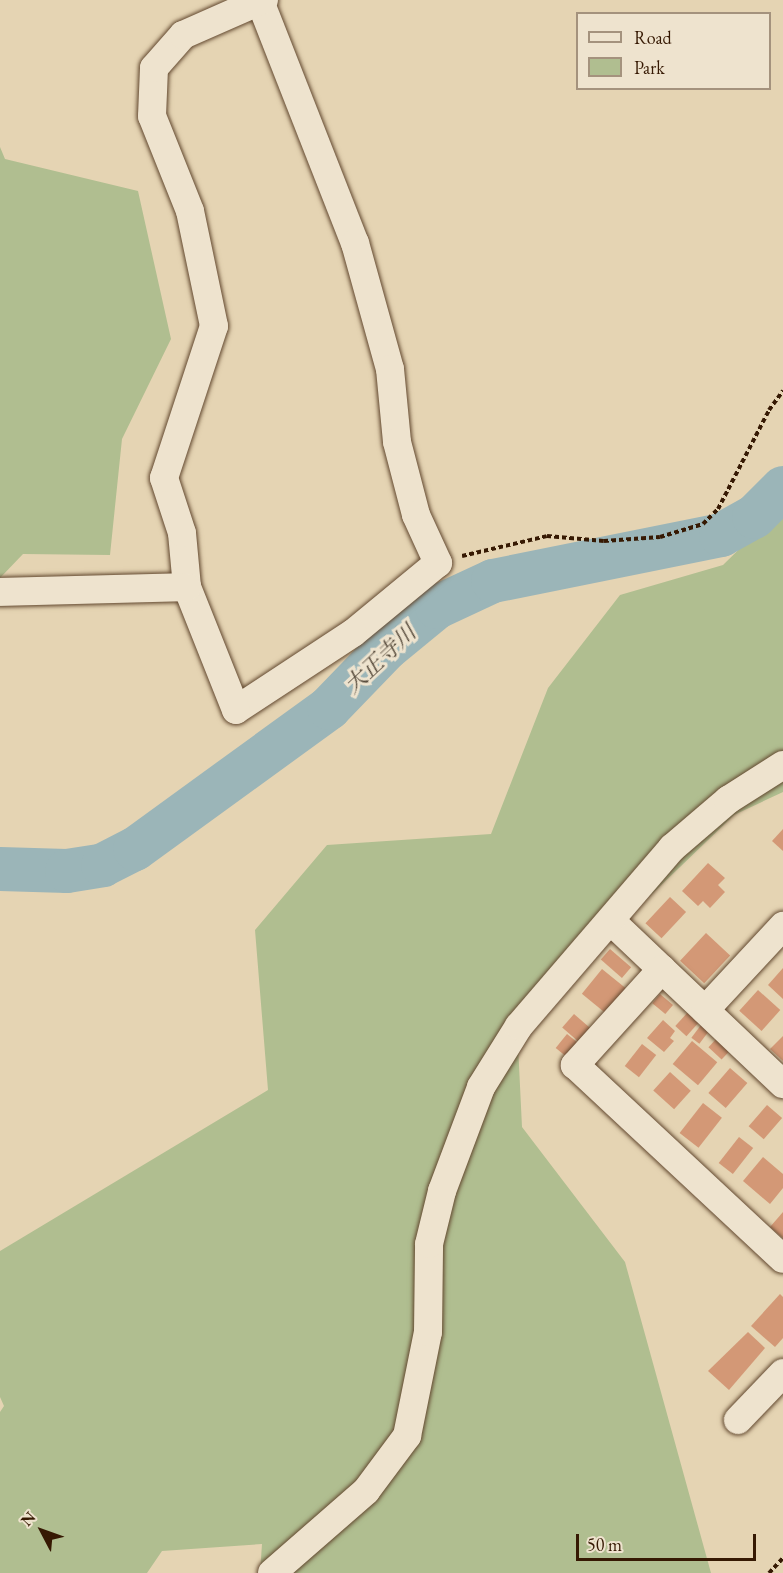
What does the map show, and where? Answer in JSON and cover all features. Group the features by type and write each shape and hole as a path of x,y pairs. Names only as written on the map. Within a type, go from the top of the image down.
{"street":[{"path":"262,1 355,243 390,369 399,452 416,515 438,563 353,633 236,710 187,587 182,533 164,478 214,326 190,211 152,116 154,68 183,35 262,1"},
{"path":"0,592 187,587"},
{"path":"272,1573 366,1491 407,1436 428,1332 429,1244 442,1191 481,1087 519,1026 672,848 728,800 783,765"},
{"path":"611,921 783,1084"},
{"path":"705,1010 783,926"},
{"path":"662,969 575,1065 783,1259"},
{"path":"738,1420 783,1373"}],"path":[{"path":"438,563 547,536 604,541 660,537 703,524 718,509 769,410 783,391"},
{"path":"769,1573 783,1558"}],"green space":[{"path":"0,147 5,159 138,191 171,339 122,439 110,555 23,554 0,578"},
{"path":"783,506 783,792 734,815 517,1024 522,1127 625,1262 711,1573 260,1573 262,1544 162,1551 147,1573 0,1573 0,1412 4,1406 0,1397 0,1251 268,1090 255,930 327,845 491,834 548,688 620,595 723,565"}],"building":[{"path":"783,829 783,851 772,841"},
{"path":"708,863 725,878 718,885 725,892 710,908 703,901 698,906 682,891"},
{"path":"670,897 686,912 662,938 645,923"},
{"path":"706,933 730,956 704,983 680,961"},
{"path":"610,949 631,967 622,978 601,960"},
{"path":"783,968 783,999 768,985"},
{"path":"602,969 628,990 608,1015 582,994"},
{"path":"758,990 780,1010 762,1031 739,1011"},
{"path":"660,994 673,1005 665,1014 652,1003"},
{"path":"688,1012 699,1022 686,1036 675,1026"},
{"path":"574,1014 590,1028 578,1041 562,1028"},
{"path":"663,1020 675,1031 670,1038 674,1041 664,1052 647,1038"},
{"path":"701,1025 709,1031 699,1044 691,1038"},
{"path":"567,1034 578,1043 567,1057 556,1048"},
{"path":"783,1036 783,1061 770,1049"},
{"path":"718,1037 731,1049 722,1060 708,1047"},
{"path":"692,1041 717,1062 698,1085 673,1064"},
{"path":"642,1044 656,1055 639,1077 625,1066"},
{"path":"730,1068 747,1083 726,1108 708,1093"},
{"path":"670,1072 691,1091 674,1109 653,1091"},
{"path":"703,1103 722,1118 699,1148 680,1133"},
{"path":"767,1105 782,1118 764,1139 749,1126"},
{"path":"739,1137 753,1148 733,1174 719,1163"},
{"path":"763,1157 783,1174 783,1188 770,1204 743,1181"},
{"path":"783,1212 783,1238 770,1227"},
{"path":"780,1294 783,1297 783,1338 775,1347 751,1326"},
{"path":"748,1332 765,1348 729,1390 708,1371"}],"waterway":[{"name":"大正寺川","path":"0,869 67,871 103,865 135,849 329,708 387,648 437,607 493,581 721,535 754,517 783,488"}]}
